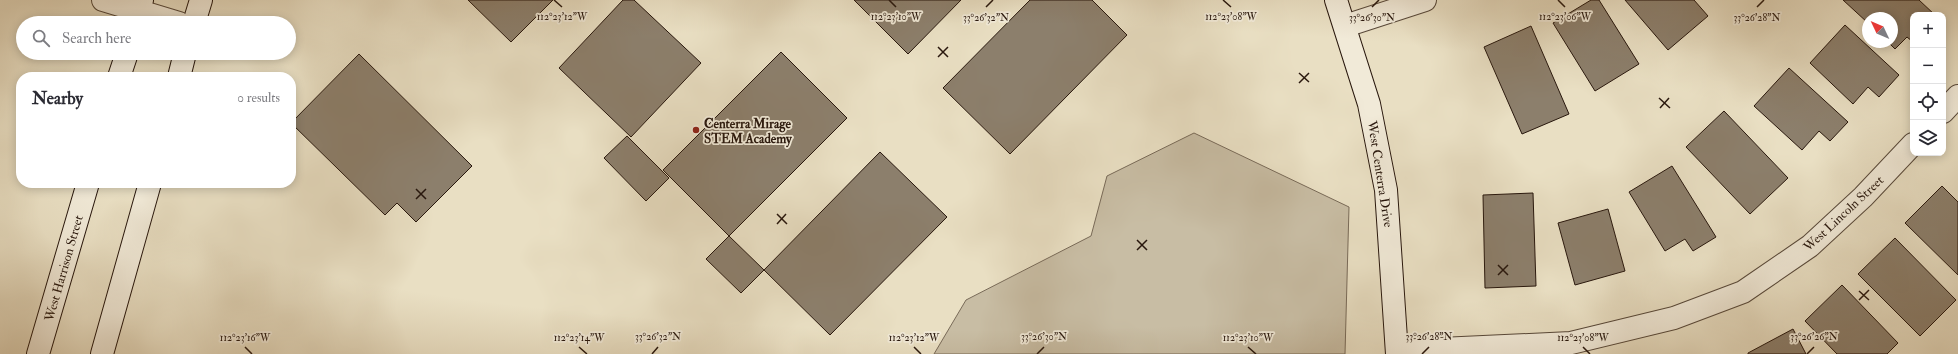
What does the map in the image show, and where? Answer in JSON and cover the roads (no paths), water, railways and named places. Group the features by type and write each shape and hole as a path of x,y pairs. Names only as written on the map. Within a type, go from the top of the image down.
{"street":[{"path":"104,0 154,16"},
{"path":"196,16 201,0"},
{"name":"West Centerra Drive","path":"1336,0 1369,104 1386,190 1397,353"},
{"path":"1345,26 1425,0"},
{"path":"121,72 125,60"},
{"path":"180,72 183,60"},
{"path":"1946,109 1958,96"},
{"name":"West Lincoln Street","path":"1397,353 1571,344 1674,318 1743,292 1810,246 1863,197 1910,147"},
{"name":"West Harrison Street","path":"38,354 87,188"},
{"path":"102,354 149,188"}],"place":[{"name":"Centerra Mirage STEM Academy","path":"696,130"}]}
